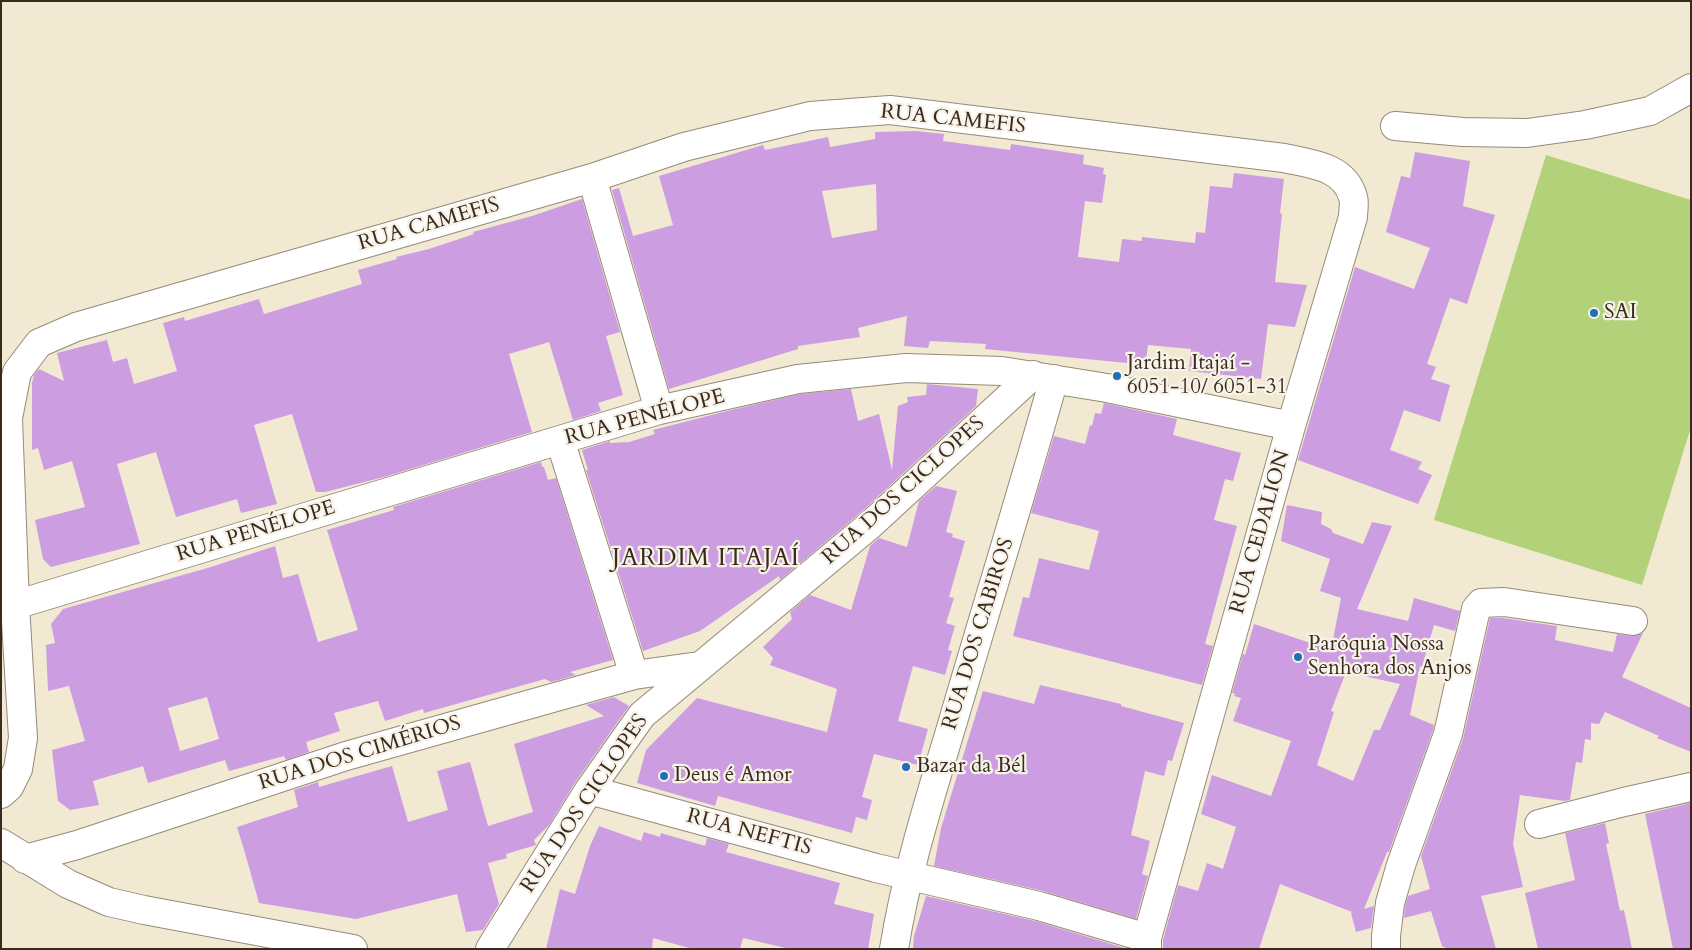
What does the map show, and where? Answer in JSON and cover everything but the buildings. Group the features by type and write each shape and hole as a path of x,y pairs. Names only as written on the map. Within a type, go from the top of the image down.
{"street":[{"path":"1395,126 1464,132 1527,133 1650,111 1691,88"},
{"name":"RUA CAMEFIS","path":"1,794 10,787 18,770 23,738 15,605 8,418 17,372 39,343 76,327 592,178 684,147 810,116 890,110 1284,158"},
{"name":"RUA CEDALION","path":"1147,943 1291,426 1353,217 1354,198 1345,180 1327,167 1284,158"},
{"path":"592,178 659,410"},
{"name":"RUA PENÉLOPE","path":"15,605 659,410 798,379 906,368 1002,371 1107,388 1291,426"},
{"name":"RUA DOS CICLOPES","path":"490,949 589,790 642,715 870,525 1043,377"},
{"name":"RUA DOS CABIROS","path":"894,949 908,876 1043,377"},
{"path":"560,440 634,675"},
{"path":"1386,949 1390,902 1401,865 1448,734 1476,609 1481,603 1504,602 1633,621"},
{"name":"RUA DOS CIMÉRIOS","path":"25,859 77,845 346,756 634,675 699,666"},
{"path":"1539,824 1624,802 1691,788"},
{"name":"RUA NEFTIS","path":"589,790 908,876 1039,906 1147,943"},
{"path":"1,844 68,884 109,902 347,948"}],"green space":[{"name":"SAI","path":"1546,155 1691,200 1691,427 1642,585 1434,520"}],"place":[{"name":"SAI","path":"1594,313"},
{"name":"Jardim Itajaí - 6051-10/ 6051-31","path":"1117,376"},
{"name":"Paróquia Nossa Senhora dos Anjos","path":"1298,657"},
{"name":"Bazar da Bél","path":"906,767"},
{"name":"Deus é Amor","path":"664,776"}],"district":[{"name":"JARDIM ITAJAÍ","path":"706,559"}]}
